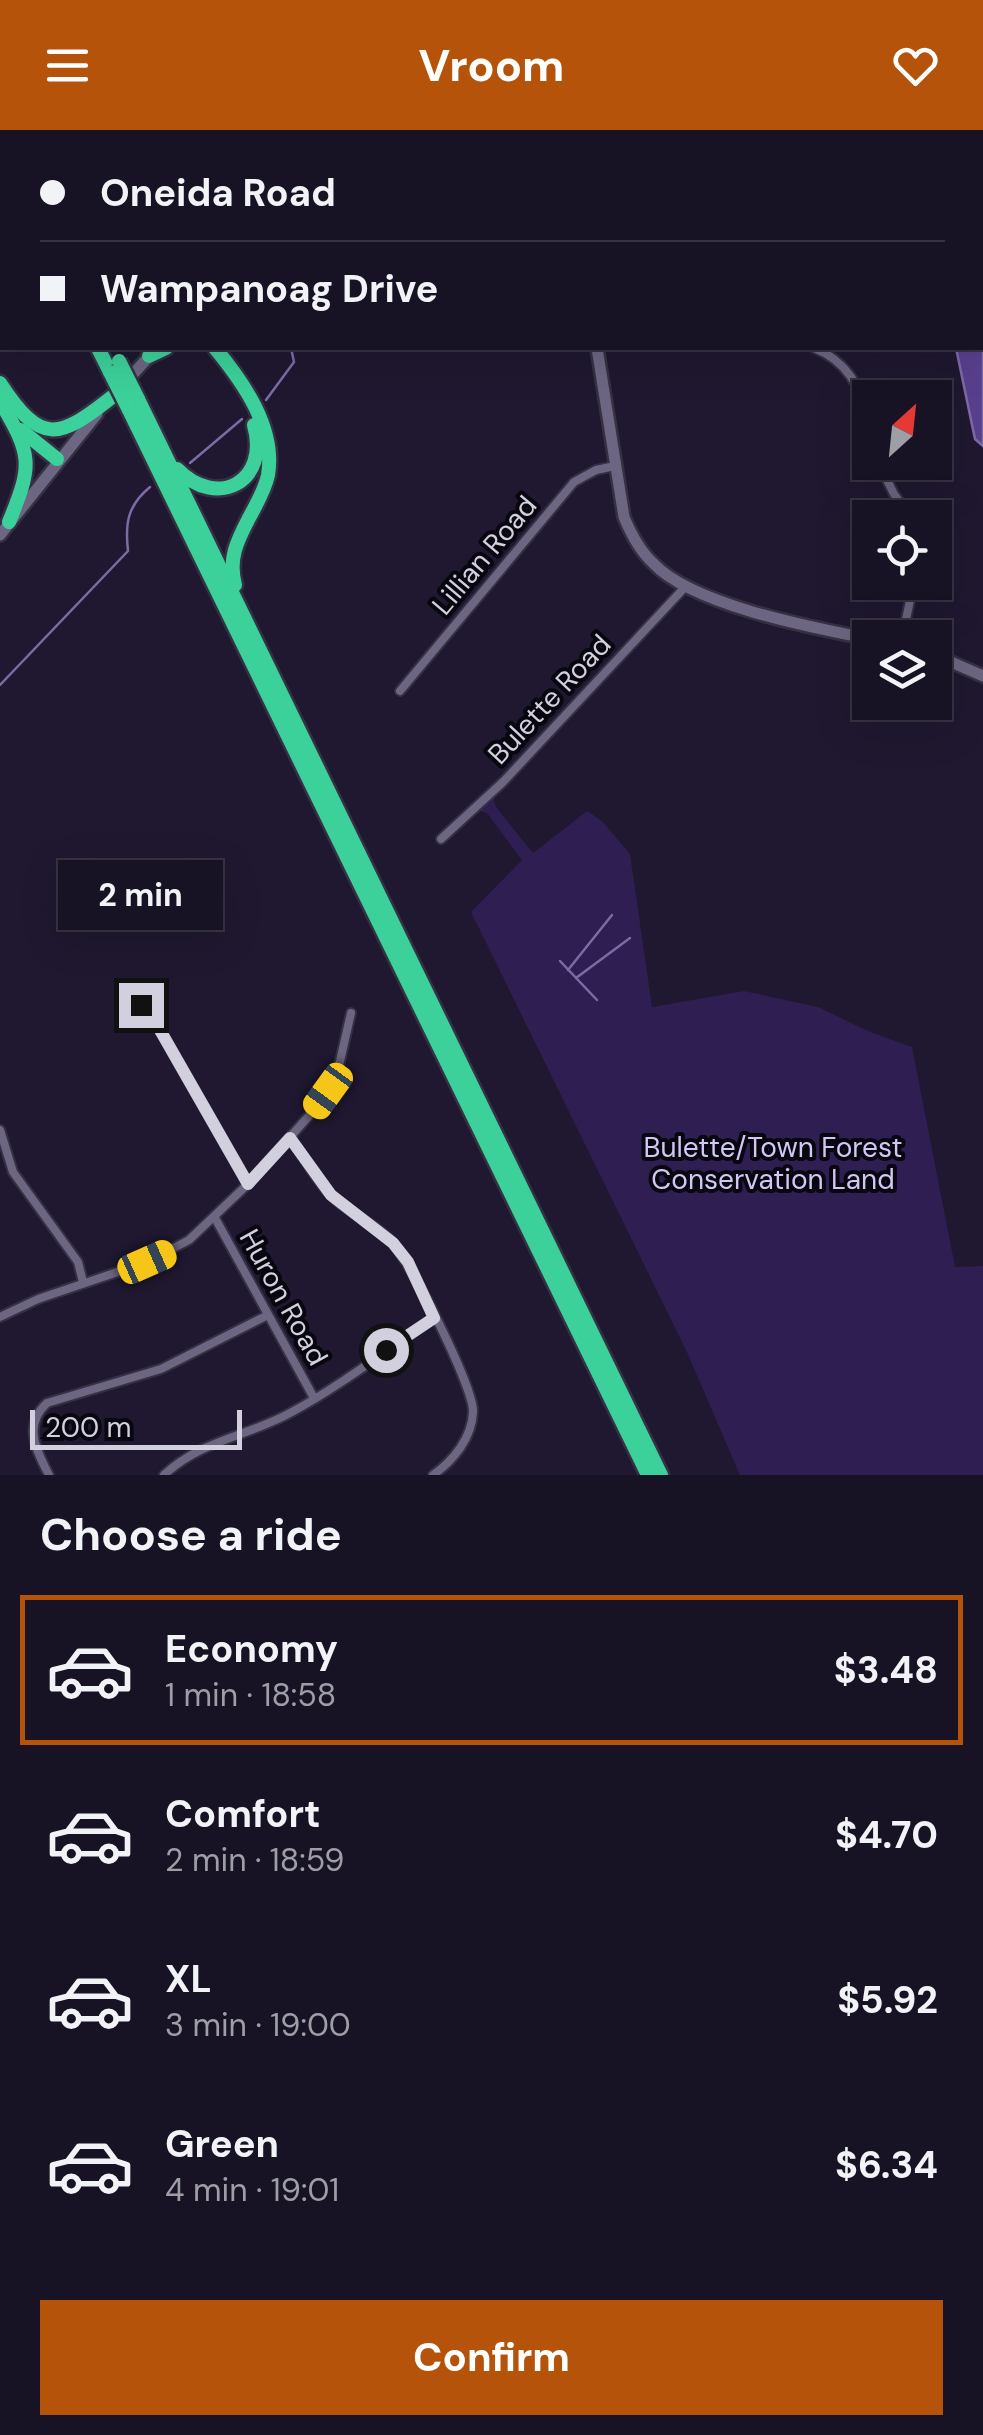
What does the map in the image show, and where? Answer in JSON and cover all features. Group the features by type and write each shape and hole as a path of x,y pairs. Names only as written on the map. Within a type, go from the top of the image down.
{"highway":[{"path":"166,456 195,484 213,489 233,486 242,480 256,460 257,437 244,402 224,371 203,350"},
{"path":"218,350 258,414 268,445 268,474 263,490 232,555 241,610"},
{"path":"114,360 648,1475"},
{"path":"0,384 57,459"},
{"path":"32,422 48,430 68,428 112,397"},
{"path":"0,401 25,447 27,466 26,478 4,528"},
{"path":"133,404 166,456 193,529 241,610 662,1475"},
{"path":"10,418 57,459"}],"street":[{"path":"596,350 628,526 653,564 686,586 768,616 852,635"},
{"path":"819,350 844,366 852,380"},
{"path":"4,528 57,459 152,352"},
{"name":"Lillian Road","path":"400,691 574,482 596,470 615,466"},
{"name":"Bulette Road","path":"441,838 503,782 686,586"},
{"path":"952,663 983,676"},
{"path":"141,1005 152,1016 248,1184"},
{"path":"0,1317 169,1252 215,1218 328,1091 346,1045 352,1013"},
{"path":"0,1130 13,1172 78,1262 84,1282"},
{"path":"290,1138 331,1195 393,1243 408,1262 457,1362 473,1404 473,1417 461,1446 433,1475"},
{"name":"Huron Road","path":"215,1218 314,1398"},
{"path":"49,1475 32,1427 47,1402 161,1370 268,1315"},
{"path":"164,1475 186,1455 260,1428 314,1398 434,1318"}],"green space":[{"name":"Bulette/Town Forest Conservation Land","path":"493,797 496,807 533,853 587,811 602,821 630,854 652,1007 744,991 818,1007 912,1047 955,1267 983,1266 983,1475 740,1475 686,1350 471,912 522,860 487,813 477,810"}],"shaded area":[{"path":"956,350 983,350 983,446 975,439"}],"waterway":[{"path":"266,400 294,362 291,350"},
{"path":"190,463 242,419"},
{"path":"0,685 128,551 129,516 136,501 150,487"},
{"path":"568,970 612,915"},
{"path":"576,978 630,938"},
{"path":"560,961 597,1000"}],"route":[{"path":"141,1005 152,1016 248,1184 290,1138 331,1195 376,1227 408,1262 434,1318 386,1350"}]}
